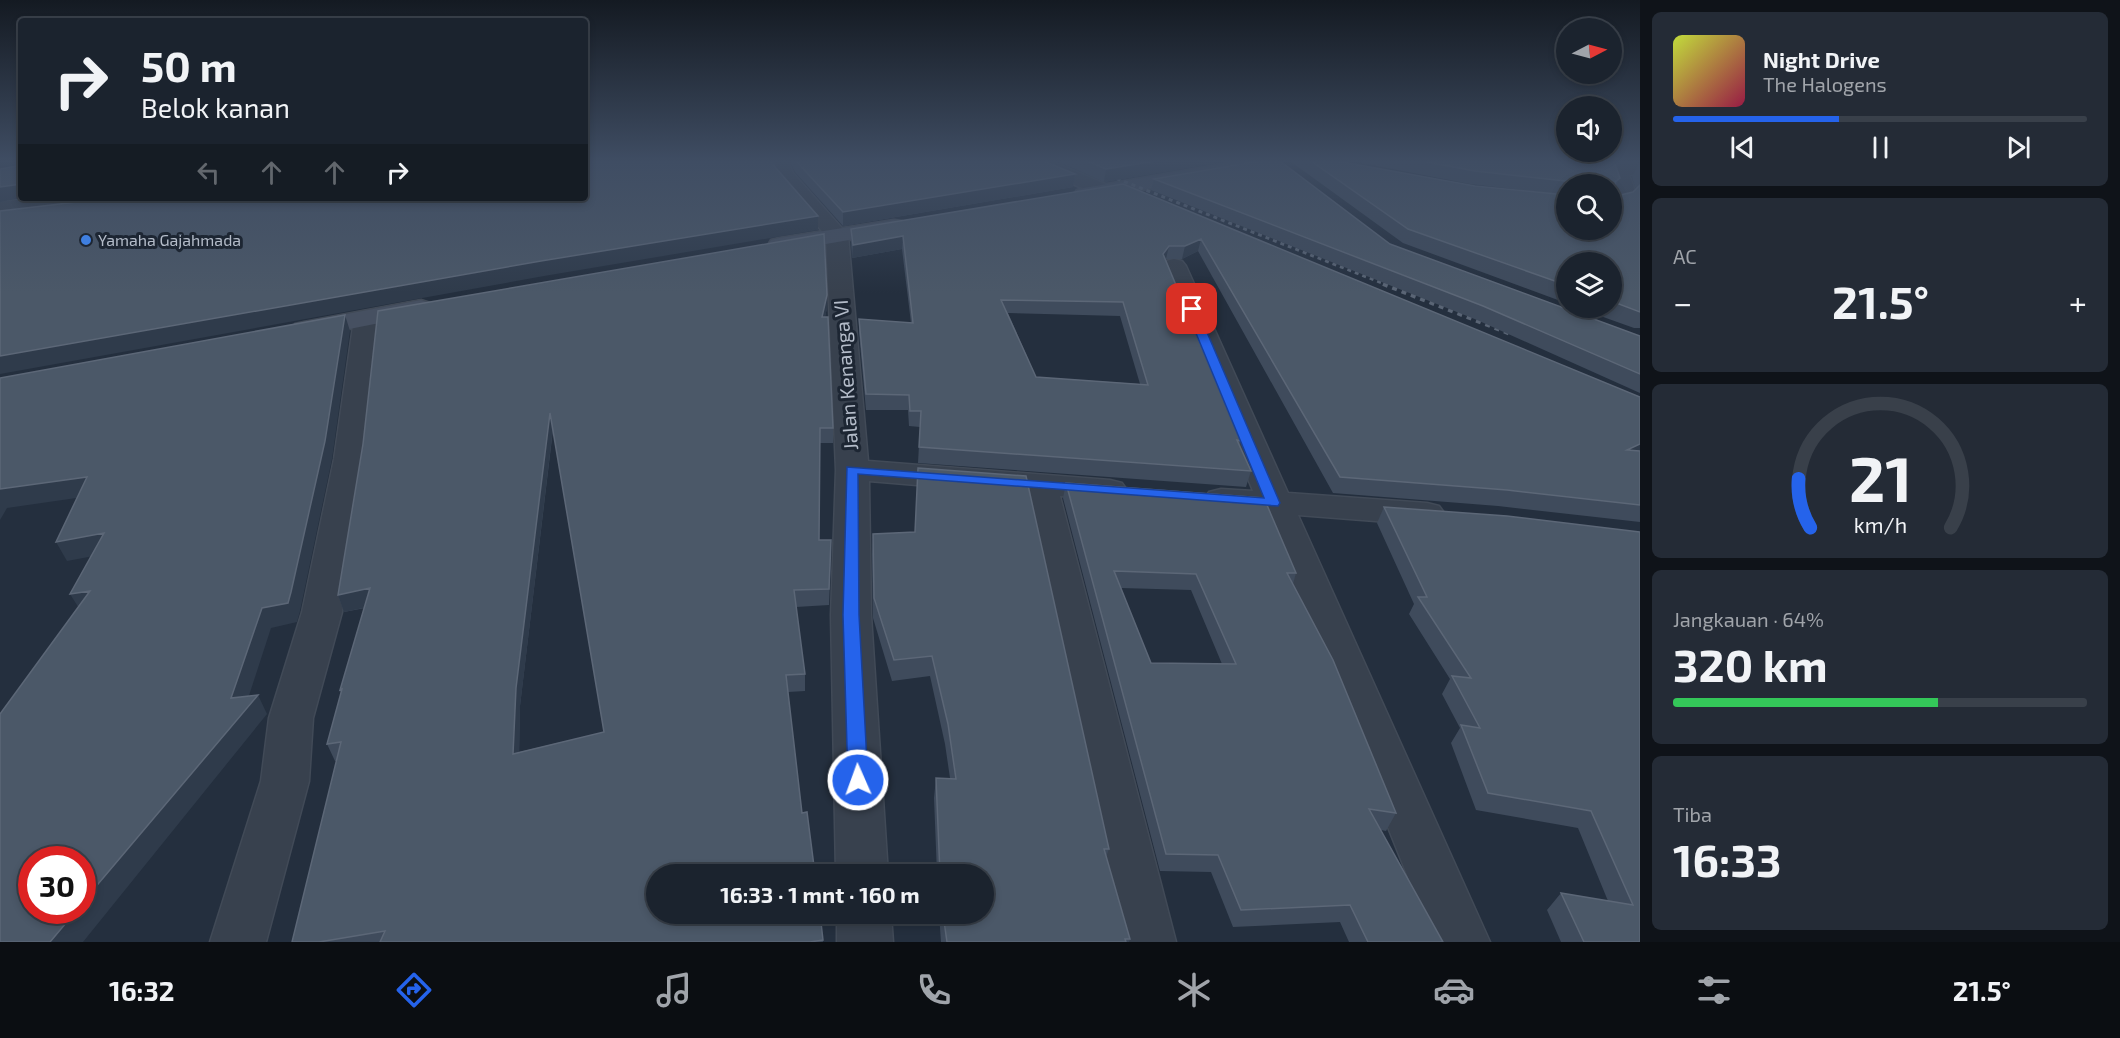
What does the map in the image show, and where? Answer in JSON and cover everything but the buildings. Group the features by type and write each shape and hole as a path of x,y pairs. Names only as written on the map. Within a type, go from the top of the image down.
{"main road":[{"path":"757,249 918,222"},
{"path":"285,334 445,304"}],"street":[{"path":"0,217 66,205"},
{"path":"810,205 837,235"},
{"name":"Jalan Kenanga VI","path":"837,235 852,470 851,615 862,864"},
{"path":"1174,266 1273,503 1462,942"},
{"path":"238,942 285,781 291,718 322,612 350,459 367,319"},
{"path":"852,470 1145,493"},
{"path":"1040,484 1148,942"},
{"path":"1191,497 1462,516"},
{"path":"864,924 865,942"}],"lane":[{"path":"0,206 21,205"}],"railway":[{"path":"1184,205 1387,285"},
{"path":"1383,284 1513,335"}],"place":[{"name":"Yamaha Gajahmada","path":"86,240"}],"route":[{"path":"858,780 851,615 852,470 1273,503 1192,309"}]}
